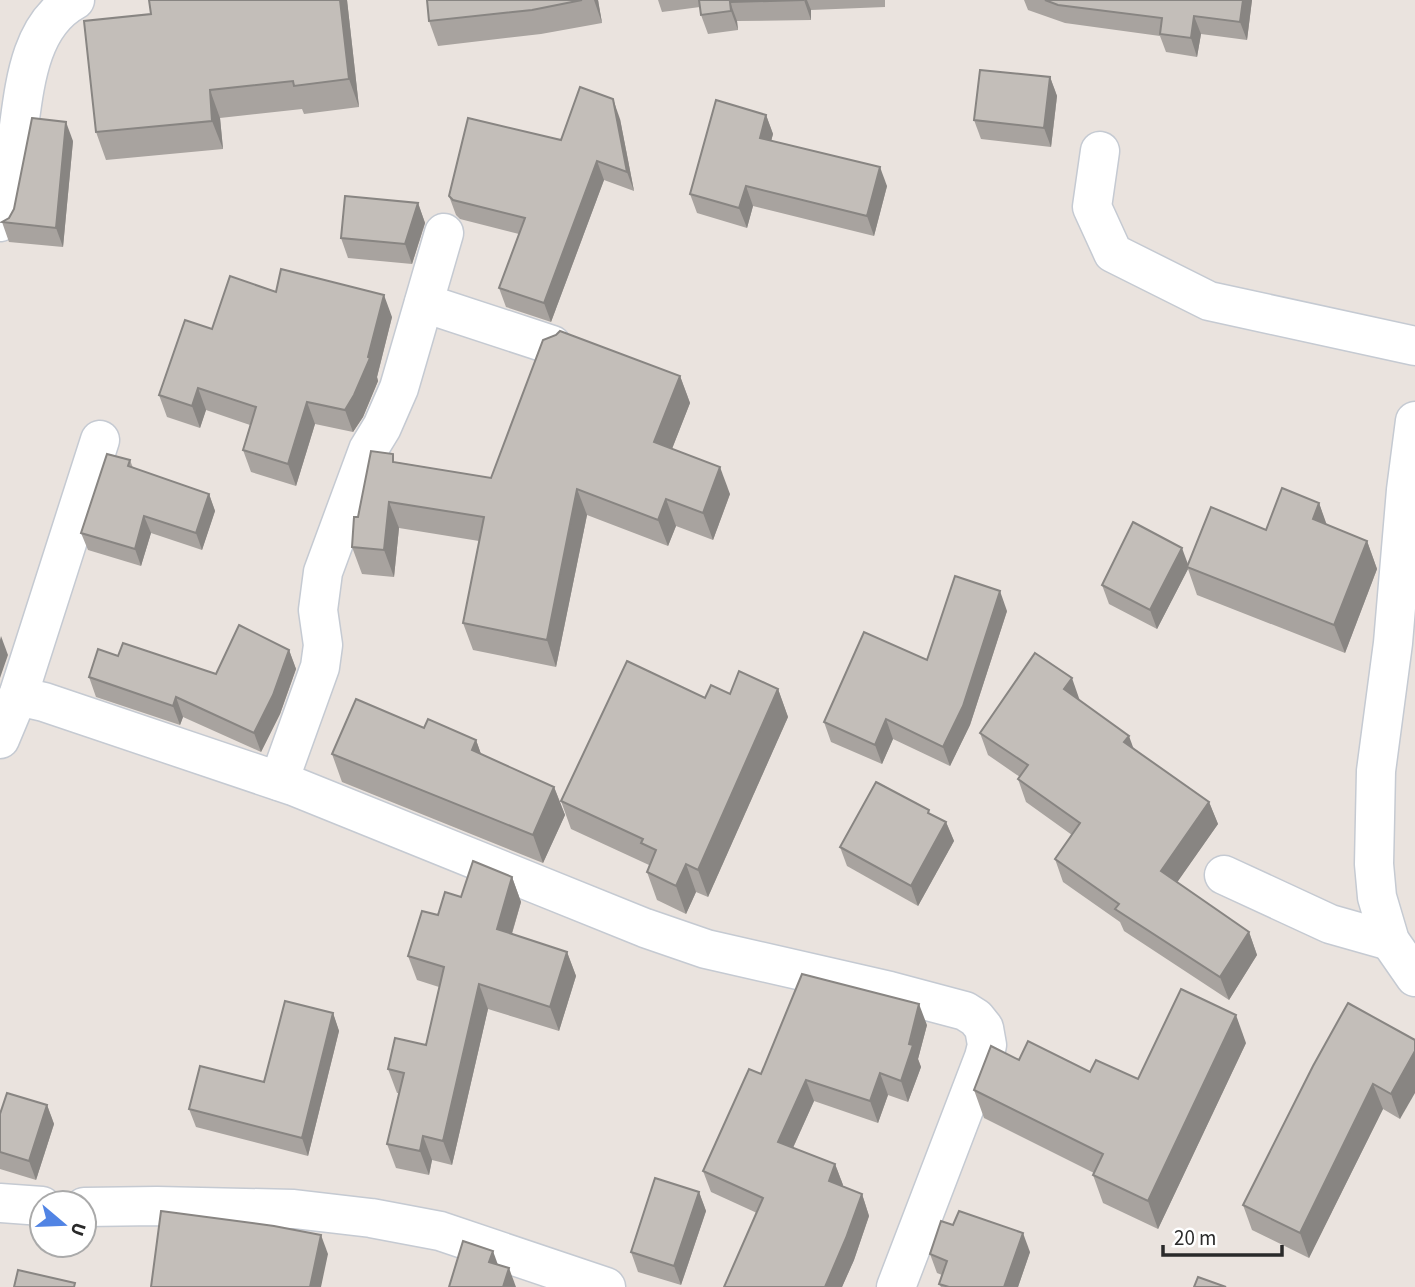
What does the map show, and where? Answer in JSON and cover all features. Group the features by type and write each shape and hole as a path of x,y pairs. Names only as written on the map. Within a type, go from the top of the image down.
{"street":[{"path":"0,222 14,161 29,65 55,1"},
{"path":"1100,151 1092,206 1113,253 1209,301 1415,346"},
{"path":"279,781 320,667 323,645 318,610 323,572 368,450 382,427 399,388 444,233"},
{"path":"424,303 552,345"},
{"path":"1415,421 1406,490 1393,643 1376,771 1374,864 1377,897 1390,941 1415,977"},
{"path":"0,739 18,696 100,440"},
{"path":"18,696 66,709 279,781 645,928 706,949 890,991 965,1011 976,1018 987,1035 984,1057 896,1287"},
{"path":"1224,875 1330,924 1390,941"},
{"path":"0,1203 28,1205"},
{"path":"98,1207 295,1209 371,1218 440,1231 606,1287"}],"building":[{"path":"149,0 340,0 349,79 294,86 293,81 210,90 212,121 96,132 84,21 151,14"},
{"path":"427,0 582,0 532,10 429,21"},
{"path":"699,0 804,0 730,2 731,11 701,15"},
{"path":"1045,0 1243,0 1240,22 1194,16 1191,38 1160,34 1162,18 1058,5"},
{"path":"980,70 1050,77 1044,128 974,120"},
{"path":"580,87 613,99 627,172 597,161 544,303 499,288 525,218 453,200 449,196 468,118 561,140"},
{"path":"716,100 766,115 760,138 880,167 867,216 746,186 739,208 690,194"},
{"path":"32,118 66,122 56,228 2,222 9,218 14,209"},
{"path":"345,196 418,203 405,244 341,238"},
{"path":"281,269 384,295 368,357 370,358 354,395 345,410 307,402 288,464 243,450 256,407 198,388 192,406 159,395 185,320 212,329 230,276 276,292"},
{"path":"560,331 680,376 654,442 720,467 703,513 666,499 658,520 577,489 547,640 463,623 484,517 389,502 384,550 352,547 354,517 358,517 371,451 393,454 393,462 491,478 543,340"},
{"path":"107,454 130,460 128,466 209,494 196,533 144,516 135,549 81,533"},
{"path":"1282,488 1319,503 1313,519 1367,541 1334,625 1187,567 1211,507 1266,530"},
{"path":"1133,522 1182,548 1150,610 1102,585"},
{"path":"955,576 1000,591 963,706 943,747 886,719 875,745 824,722 864,632 927,660"},
{"path":"239,625 289,650 273,695 254,733 176,697 173,706 89,677 98,649 118,656 123,643 216,674"},
{"path":"1035,653 1072,678 1064,689 1129,736 1124,742 1209,802 1161,871 1249,932 1220,977 1115,909 1119,904 1055,859 1080,823 1018,779 1028,765 980,733"},
{"path":"627,661 705,698 711,685 730,694 739,671 778,689 698,870 686,864 676,886 647,872 656,850 641,843 643,839 561,801"},
{"path":"356,699 424,728 428,719 476,740 472,750 554,787 533,835 332,754"},
{"path":"876,782 946,822 911,886 840,847"},
{"path":"473,861 512,877 497,929 567,952 550,1007 479,984 443,1141 423,1136 420,1151 387,1144 404,1073 388,1069 395,1038 426,1045 444,967 408,956 422,911 438,915 445,892 461,897"},
{"path":"802,974 919,1004 909,1044 913,1045 901,1081 880,1073 870,1101 806,1080 778,1142 835,1164 829,1181 862,1194 825,1287 724,1287 763,1198 703,1171 749,1069 761,1074"},
{"path":"1181,989 1236,1015 1148,1201 1093,1175 1103,1154 974,1090 991,1046 1019,1060 1028,1041 1090,1072 1096,1060 1138,1079"},
{"path":"285,1001 333,1013 302,1138 189,1109 200,1066 264,1082"},
{"path":"1348,1003 1415,1040 1415,1051 1391,1094 1373,1084 1300,1233 1243,1205"},
{"path":"7,1093 47,1105 29,1161 0,1152 0,1114"},
{"path":"655,1178 699,1192 674,1266 631,1252"},
{"path":"161,1211 321,1235 310,1287 151,1287"},
{"path":"959,1211 1023,1233 1004,1287 949,1287 939,1284 947,1261 930,1254 941,1221 953,1225"},
{"path":"463,1241 493,1251 489,1262 509,1268 503,1287 449,1287"},
{"path":"18,1270 75,1283 74,1287 14,1287"},
{"path":"1198,1277 1226,1287 1194,1287"}]}
